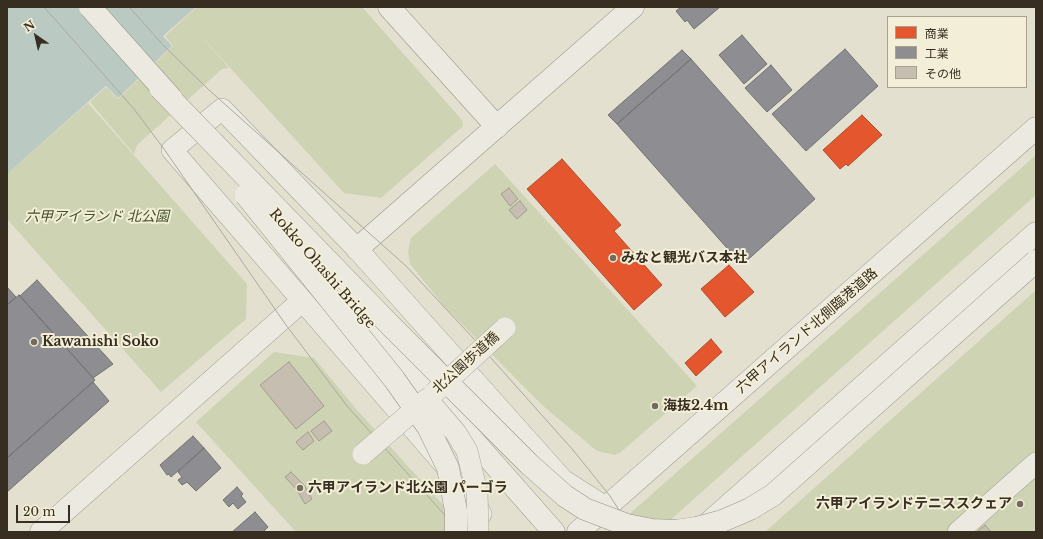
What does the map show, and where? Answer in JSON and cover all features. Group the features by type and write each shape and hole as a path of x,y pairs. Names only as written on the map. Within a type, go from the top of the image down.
{"street":[{"name":"Rokko Ohashi Bridge","path":"89,7 160,88"},
{"name":"Rokko Ohashi Bridge","path":"89,7 322,268 554,532"},
{"path":"389,7 497,127"},
{"path":"357,249 633,7"},
{"path":"160,88 390,325 529,464 566,496 585,509 627,525 652,530 676,531 696,528 722,521 750,509 773,495 1036,261"},
{"path":"160,88 373,353 428,427 448,468 456,511 456,532"},
{"path":"486,532 481,514 472,497 172,150 222,109 357,249 563,480 606,508"},
{"name":"六甲アイランド北側臨港道路","path":"578,532 1036,128"},
{"path":"698,532 1036,234"},
{"path":"41,532 302,301"},
{"name":"北公園歩道橋","path":"363,454 428,399 505,328"},
{"name":"北公園歩道橋","path":"428,399 456,433 467,451 477,492 478,532"},
{"path":"958,532 1036,463"}],"green space":[{"path":"197,7 362,7 462,120 463,126 381,198 344,193 192,26 229,68 222,69 137,145 134,154 90,102 106,87 118,99 173,46 165,36"},
{"name":"六甲アイランド 北公園","path":"88,103 247,284 246,319 161,392 7,219 7,174"},
{"path":"1036,155 1036,195 657,532 609,532"},
{"path":"495,164 697,386 621,452 615,455 597,451 542,405 444,306 410,264 408,251 411,238"},
{"path":"1036,290 1036,451 945,532 765,532"},
{"path":"274,352 314,358 357,410 445,507 453,532 296,532 196,422"},
{"name":"六甲アイランドテニススクェア","path":"1036,475 1036,532 972,532"}],"shaded area":[{"path":"7,7 196,7 163,36 172,46 118,98 106,86 7,174"}],"building: 商業":[{"path":"862,115 882,135 848,166 846,164 840,169 823,150"},
{"name":"みなと観光バス本社","path":"562,159 621,225 614,231 662,285 634,310 527,189"},
{"path":"729,265 754,292 725,317 701,289"},
{"path":"711,339 722,352 696,376 685,363"}],"building: 工業":[{"path":"681,7 720,7 694,29 687,20 685,22 676,11"},
{"path":"742,35 767,64 744,84 719,55"},
{"path":"845,49 878,86 806,151 772,114"},
{"path":"682,50 691,59 617,124 608,115"},
{"path":"691,59 815,199 742,265 617,124"},
{"path":"771,65 792,90 767,112 745,88"},
{"path":"37,280 113,364 93,378 20,296"},
{"path":"7,287 16,297 7,305"},
{"name":"Kawanishi Soko","path":"19,295 95,380 7,458 7,305"},
{"path":"93,382 109,401 7,492 7,458"},
{"path":"193,436 204,448 171,477 169,474 167,475 160,465"},
{"path":"204,448 221,468 196,491 187,482 182,485 178,480 182,477 178,472"},
{"path":"237,487 243,494 241,496 246,502 238,509 233,503 229,507 223,500"},
{"path":"255,512 268,527 263,532 232,532"}],"building: その他":[{"path":"509,188 518,199 510,206 501,194"},
{"path":"520,201 527,210 517,219 509,210"},
{"path":"289,362 324,406 296,429 260,385"},
{"path":"324,421 332,431 319,441 311,431"},
{"path":"308,432 314,441 303,450 296,442"},
{"name":"六甲アイランド北公園 パーゴラ","path":"291,472 304,485 312,499 305,504 297,490 285,477"},
{"path":"985,525 991,532 977,532"}],"tram line":[{"path":"44,7 134,109 164,149 286,325 347,406 460,532"},
{"path":"129,7 164,46 209,90 406,266 474,339 573,450 610,496 633,532"}],"place":[{"name":"みなと観光バス本社","path":"613,258"},
{"name":"Kawanishi Soko","path":"34,342"},
{"name":"海抜2.4m","path":"655,406"},
{"name":"六甲アイランド北公園 パーゴラ","path":"300,488"},
{"name":"六甲アイランドテニススクェア","path":"1020,504"}]}
